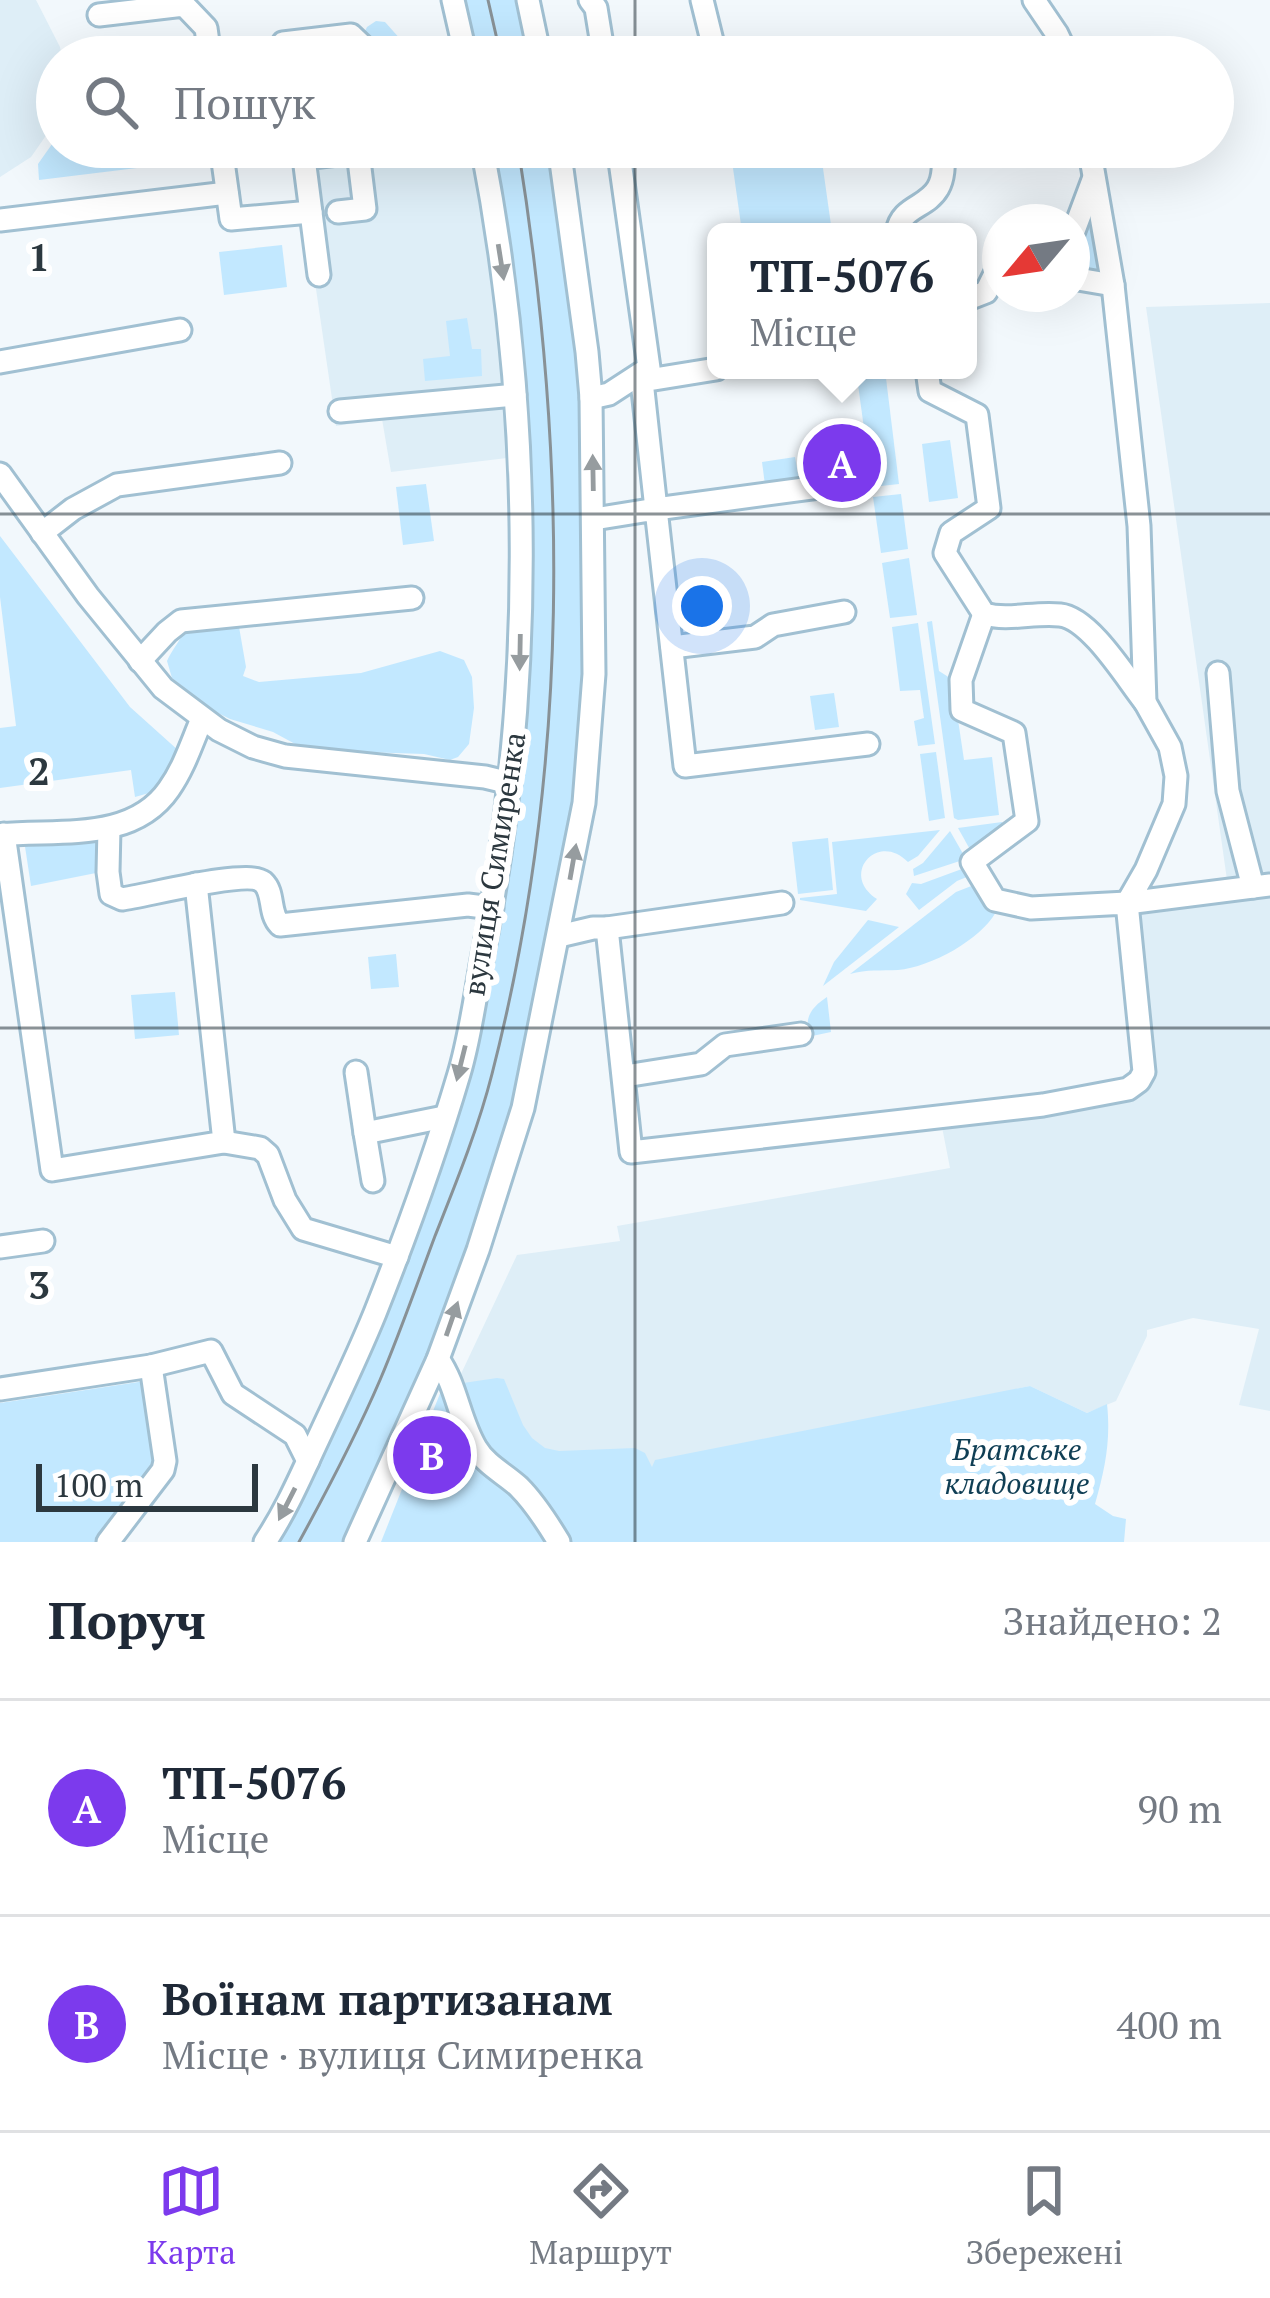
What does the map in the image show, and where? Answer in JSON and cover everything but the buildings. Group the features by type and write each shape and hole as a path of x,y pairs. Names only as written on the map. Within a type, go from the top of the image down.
{"street":[{"path":"453,0 461,36"},
{"path":"528,0 536,36"},
{"path":"590,0 601,36"},
{"path":"702,0 711,36"},
{"path":"1034,0 1059,36"},
{"path":"99,15 184,5 206,28 207,36"},
{"path":"224,168 231,219 311,212"},
{"path":"305,168 319,275"},
{"path":"338,212 365,209 360,168"},
{"name":"вулиця Симиренка","path":"265,1542 282,1516 358,1354 397,1258 460,1070 492,908 510,783 520,640 519,462 502,273 485,168"},
{"path":"355,1542 438,1359 523,1108 584,803 594,674 591,398 562,168"},
{"path":"591,398 609,394 649,368 621,168"},
{"path":"900,223 930,200 945,168"},
{"path":"1092,168 1112,285 1139,526 1145,702"},
{"path":"1084,204 1094,178"},
{"path":"0,220 227,193"},
{"path":"1090,281 1112,285"},
{"path":"0,362 181,330"},
{"path":"707,370 642,381 686,766 868,744"},
{"path":"608,928 632,1152 1043,1105 1128,1089 1139,1081 1144,1072 1126,903 1174,804 1176,776 1170,747 1145,702 1089,630 1064,614 999,619 984,614 945,553 951,533 989,508 977,415 930,391 928,379"},
{"path":"340,411 515,395"},
{"path":"42,533 73,508 117,485 280,463"},
{"path":"0,474 140,661 163,688 202,719 254,747 286,756 510,783"},
{"path":"594,519 834,485"},
{"path":"140,661 181,621 412,598"},
{"path":"672,647 755,637 772,625 844,612"},
{"path":"984,614 961,680 962,710 1014,733 1027,821 972,862 995,900 1031,908 1126,903 1261,886 1228,791 1218,673"},
{"path":"202,719 171,787 143,815 109,828 2,835 7,905 52,1171 224,1142 260,1148 268,1155 285,1200 303,1228 397,1258"},
{"path":"109,828 108,884 116,897 253,878 264,883 272,916 280,925 468,905 492,908"},
{"path":"196,884 224,1142"},
{"path":"560,935 782,904"},
{"path":"625,1076 701,1064 725,1045 801,1034"},
{"path":"356,1072 373,1181"},
{"path":"365,1133 445,1117"},
{"path":"0,1246 43,1241"},
{"path":"0,1389 151,1366 211,1351 233,1394 295,1436 308,1461"},
{"path":"438,1359 476,1448 542,1513 559,1542"},
{"path":"108,1542 163,1470 151,1366"}],"shaded area":[{"path":"0,0 36,0 54,36 36,36 36,150 0,177"},
{"path":"298,168 477,168 501,347 507,458 391,472 382,419 336,426"},
{"path":"1270,303 1270,1411 1239,1405 1259,1329 1193,1318 1147,1330 1116,1401 1087,1413 1030,1386 652,1469 548,1479 506,1436 460,1376 517,1255 620,1241 617,1226 950,1168 942,1127 1140,1091 1136,907 1229,894 1146,307"}],"green space":[{"path":"461,0 521,0 529,36 469,36"},
{"path":"385,22 398,36 364,36 367,27"},
{"path":"38,168 137,168 39,180"},
{"path":"493,168 553,168 582,395 589,535 581,745 562,890 502,1154 440,1327 397,1429 342,1542 276,1542 374,1337 501,906 527,674"},
{"path":"733,168 823,168 831,223 741,223"},
{"path":"1090,212 1101,273 1090,272"},
{"path":"282,245 287,287 224,295 219,252"},
{"path":"467,318 472,349 481,349 482,376 425,381 423,359 450,356 446,321"},
{"path":"857,379 886,379 899,484 872,487"},
{"path":"950,440 958,498 929,502 922,444"},
{"path":"795,457 799,480 765,485 762,462"},
{"path":"426,484 434,541 403,545 396,487"},
{"path":"901,494 908,549 881,553 873,497"},
{"path":"0,536 130,707 179,751 163,789 135,797 131,770 0,788 0,728 16,726 0,597"},
{"path":"909,558 917,615 890,618 882,563"},
{"path":"238,621 246,667 243,676 259,682 361,673 440,651 464,660 472,677 474,708 469,744 450,760 424,754 333,751 297,745 214,711 172,678 167,661 184,629"},
{"path":"932,621 939,671 953,686 964,760 992,757 999,815 954,818 927,622"},
{"path":"918,623 935,744 918,746 914,721 924,718 920,690 900,691 892,627"},
{"path":"834,693 839,727 815,730 810,696"},
{"path":"936,752 945,818 929,821 920,754"},
{"path":"1002,822 1006,830 972,853 958,828"},
{"path":"940,830 908,862 885,851 867,860 862,878 877,899 866,911 800,900 837,894 832,842"},
{"path":"950,831 966,859 914,876 913,869"},
{"path":"99,838 96,873 31,886 24,840"},
{"path":"828,838 833,890 798,894 792,842"},
{"path":"970,866 974,874 919,910 906,894 912,883"},
{"path":"979,883 996,912 967,942 911,968 850,974 956,892"},
{"path":"868,920 899,927 823,986 834,962"},
{"path":"396,954 399,987 371,989 368,957"},
{"path":"175,992 179,1035 135,1039 131,995"},
{"path":"827,997 831,1032 812,1036 810,1014"},
{"name":"Братське кладовище","path":"504,1379 523,1425 545,1448 635,1448 645,1453 652,1467 655,1460 1030,1386 1087,1413 1107,1404 1106,1454 1095,1504 1126,1519 1124,1542 381,1542 443,1386"},
{"path":"145,1381 157,1459 154,1472 100,1542 0,1542 0,1403"}],"tram line":[{"path":"488,0 496,36"},
{"path":"299,1542 380,1380 473,1135 518,959 548,728 553,612 546,380 521,168"}],"place":[{"name":"ТП-5076","path":"842,463"},
{"name":"Воїнам партизанам","path":"432,1455"}]}
